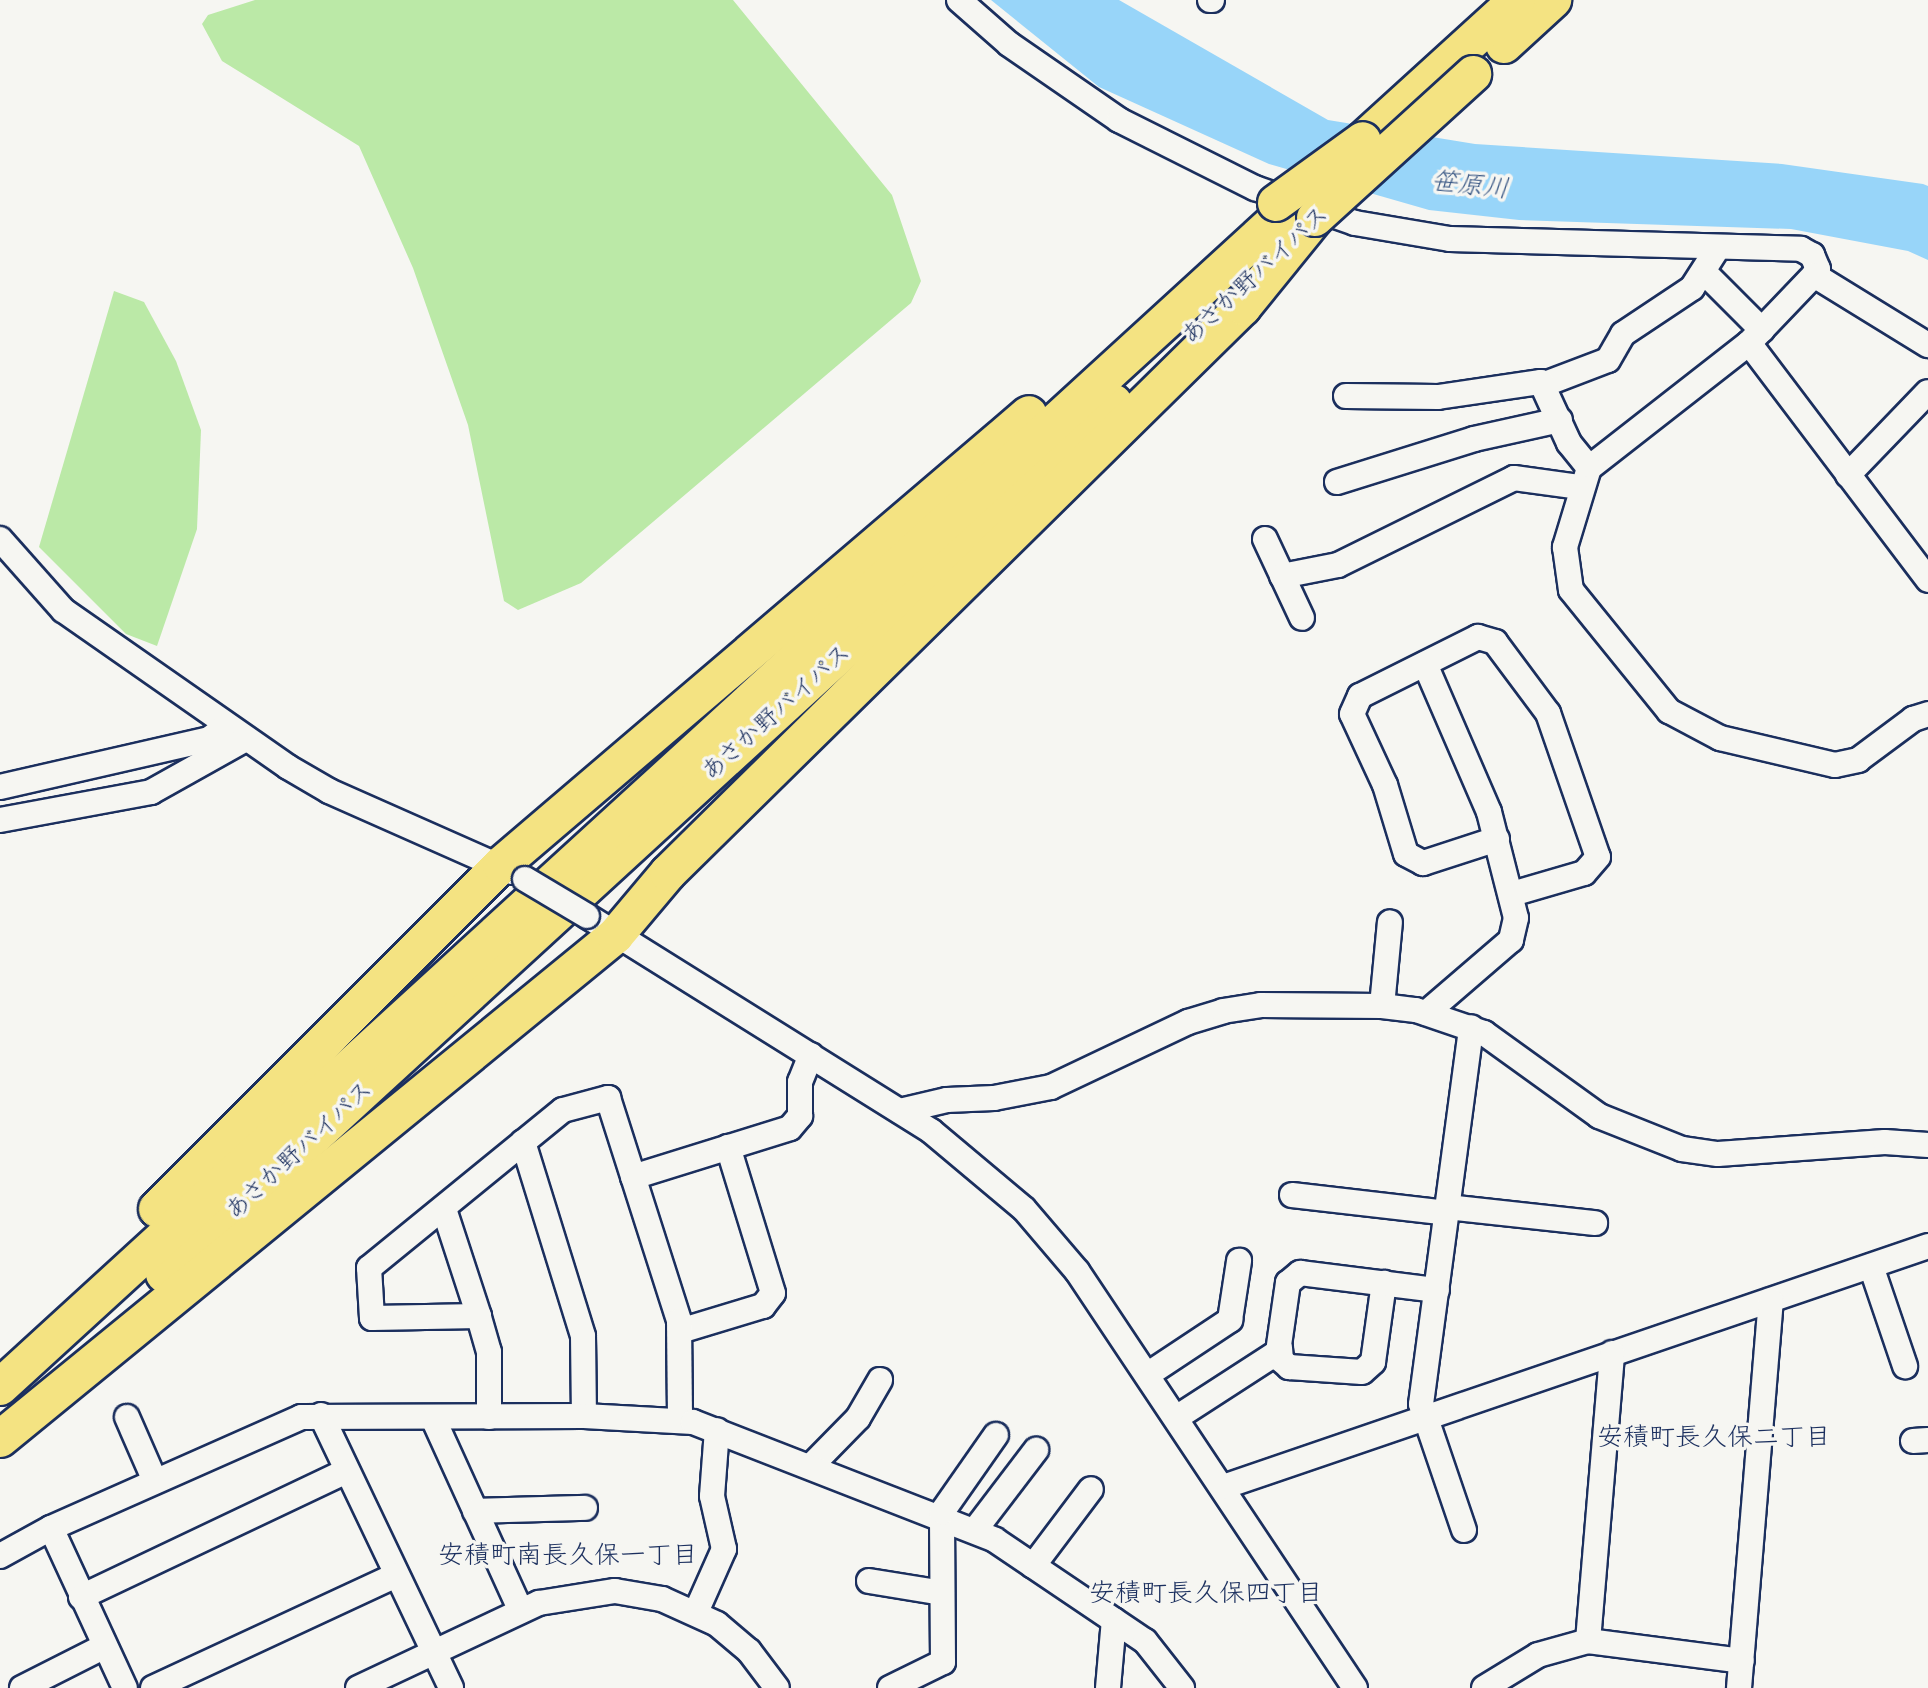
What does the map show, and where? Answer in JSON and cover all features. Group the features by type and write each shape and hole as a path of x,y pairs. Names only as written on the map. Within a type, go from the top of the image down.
{"highway":[{"name":"あさか野バイパス","path":"0,1387 1293,210 1459,70 1517,0"},
{"name":"あさか野バイパス","path":"0,1424 1293,210 1363,140 1553,0"},
{"path":"0,1376 135,1231 513,872 1293,210"},
{"path":"0,1439 601,926 668,873 1243,307 1293,210"}],"street":[{"path":"959,0 1009,44 1119,120 1255,188 1355,223 1450,239 1801,249 1817,263 1814,275 1755,336 1585,477 1565,547 1571,590 1669,711 1720,738 1835,765 1858,760 1913,719 1928,714"},
{"path":"1346,396 1438,397 1545,384 1608,360 1623,334 1688,293 1717,249"},
{"path":"1704,272 1755,336 1848,475 1928,580"},
{"path":"1814,275 1928,345"},
{"path":"1545,384 1585,477"},
{"path":"1848,475 1928,392"},
{"path":"1337,482 1474,439 1560,420"},
{"path":"1282,576 1338,565 1514,478 1585,477"},
{"path":"0,539 63,610 236,733 329,791 513,872 811,1055 965,1156 1024,1209 1077,1271 1355,1688"},
{"path":"1265,539 1302,618"},
{"path":"1497,839 1423,863 1404,850 1385,785 1352,714 1360,696 1478,637 1491,640 1548,713 1566,757 1596,861 1584,873 1512,894"},
{"path":"1425,664 1497,839 1516,918 1511,940 1426,1013"},
{"path":"0,787 236,733"},
{"path":"0,820 151,792 236,733"},
{"path":"1382,1006 1390,922"},
{"path":"900,1111 1051,1087 1188,1022 1223,1011 1261,1005 1382,1006 1426,1013 1471,1027 1613,1124 1682,1149 1731,1153 1885,1142 1928,1145"},
{"path":"1464,1530 1421,1404 1471,1027"},
{"path":"633,1177 787,1130 798,1120 800,1082 811,1055"},
{"path":"479,1316 372,1318 369,1268 563,1110 608,1098 680,1331 680,1421"},
{"path":"523,1142 583,1336 584,1416"},
{"path":"680,1331 763,1306 773,1293 728,1147"},
{"path":"1292,1195 1595,1223"},
{"path":"444,1209 489,1352 489,1417"},
{"path":"1223,1487 1928,1246"},
{"path":"1147,1375 1230,1320 1239,1261"},
{"path":"1871,1266 1905,1366"},
{"path":"1384,1283 1373,1362 1362,1372 1289,1367 1281,1360 1288,1283 1300,1273 1384,1283 1437,1290"},
{"path":"1739,1688 1771,1300"},
{"path":"1176,1418 1280,1348"},
{"path":"1588,1641 1612,1353"},
{"path":"811,1466 858,1418 880,1380"},
{"path":"321,1415 451,1688"},
{"path":"0,1556 51,1528 272,1425 321,1415 433,1418 584,1416 680,1421 717,1430 975,1530 1114,1620 1155,1651 1182,1688"},
{"path":"127,1417 155,1481"},
{"path":"433,1418 521,1611"},
{"path":"696,1612 724,1549 712,1496 717,1430"},
{"path":"890,1688 943,1662 941,1516 996,1435"},
{"path":"975,1530 1036,1450"},
{"path":"81,1597 346,1471"},
{"path":"1033,1566 1091,1489"},
{"path":"475,1511 585,1508"},
{"path":"51,1528 125,1688"},
{"path":"153,1688 396,1575"},
{"path":"869,1581 942,1593"},
{"path":"358,1688 521,1611 576,1594 615,1591 662,1599 696,1612 736,1638 777,1688"},
{"path":"1108,1688 1114,1620"},
{"path":"1484,1688 1538,1655 1588,1641 1742,1661"},
{"path":"22,1688 105,1646"}],"green space":[{"path":"255,0 733,0 892,195 921,281 911,303 581,583 518,610 504,601 468,425 413,268 359,146 222,61 202,24 208,15"},
{"path":"114,291 144,302 176,361 201,430 197,529 157,646 126,634 39,547"}],"water":[{"name":"笹原川","path":"991,0 1119,0 1328,120 1475,144 1782,164 1923,184 1928,186 1928,260 1908,251 1791,229 1519,220 1429,210 1269,164 1099,87"}],"district":[{"name":"安積町長久保二丁目","path":"1714,1438"},
{"name":"安積町南長久保一丁目","path":"568,1556"},
{"name":"安積町長久保四丁目","path":"1206,1594"}]}
